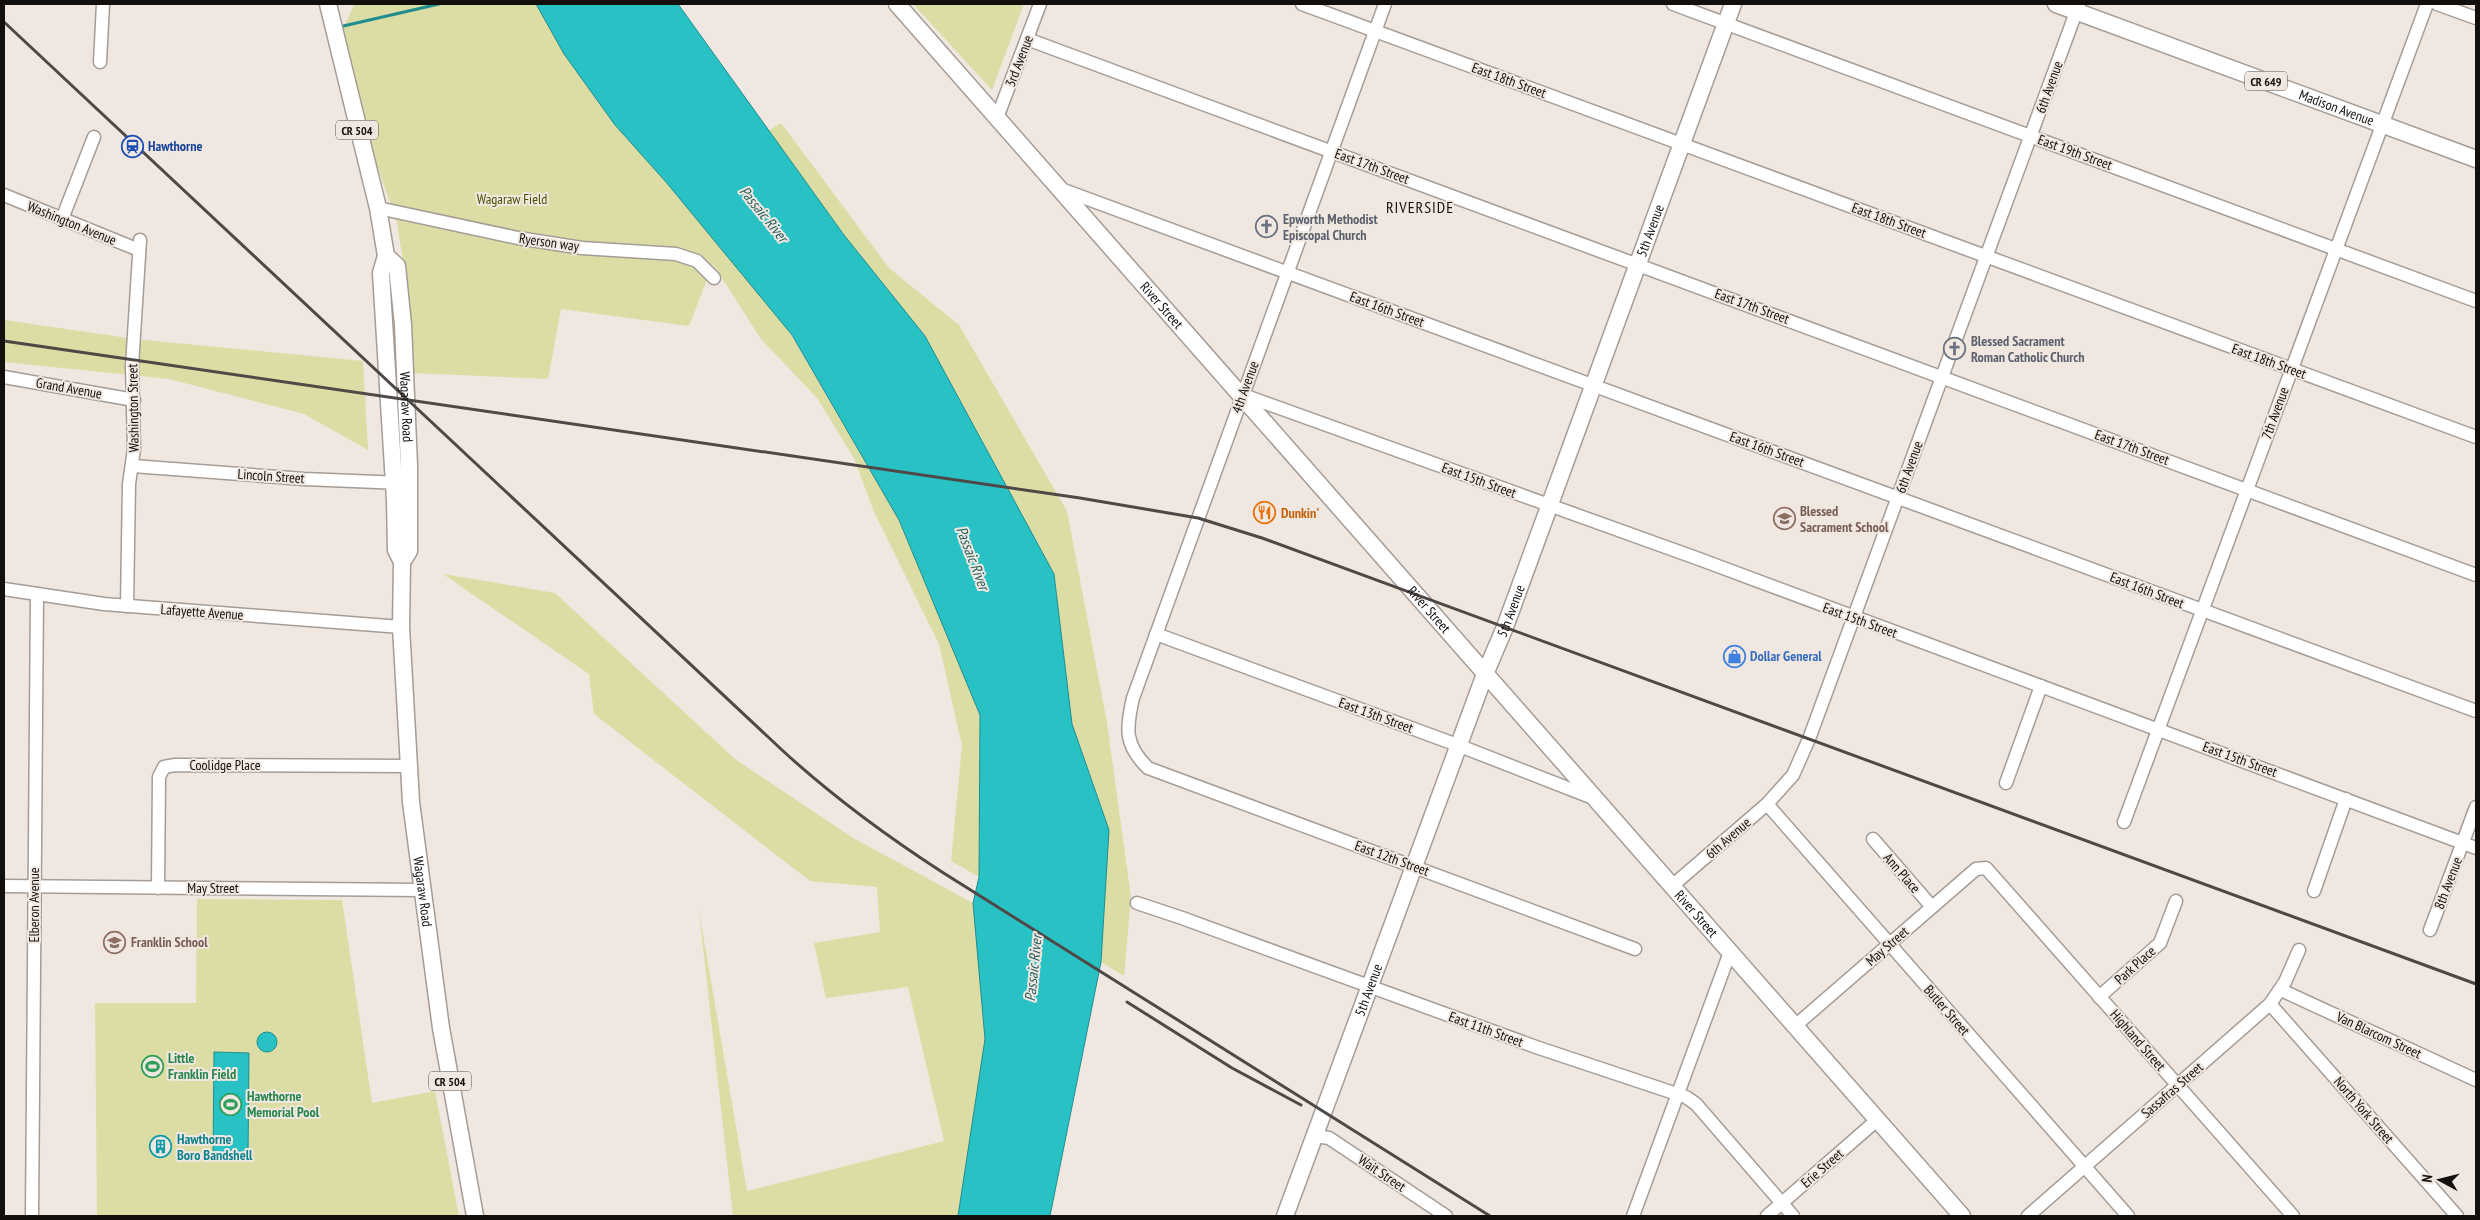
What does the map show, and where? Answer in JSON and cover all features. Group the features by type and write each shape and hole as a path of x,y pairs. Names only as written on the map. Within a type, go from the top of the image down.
{"main road":[{"name":"Wagaraw Road","path":"328,4 378,208 386,256 397,266 401,297 402,483 409,551 402,562 401,627 408,766 422,890 441,1028 475,1216"},
{"name":"River Street","path":"897,4 1962,1216"},
{"name":"5th Avenue","path":"1285,1216 1485,674 1505,627 1548,505 1733,4"},
{"name":"Madison Avenue","path":"2056,4 2078,8 2476,159"}],"street":[{"path":"100,62 103,4"},
{"name":"3rd Avenue","path":"997,118 1040,4"},
{"name":"East 18th Street","path":"1302,4 2476,437"},
{"name":"4th Avenue","path":"1148,768 1133,749 1128,736 1127,723 1133,698 1385,4"},
{"name":"East 19th Street","path":"1673,4 2476,301"},
{"name":"7th Avenue","path":"2124,822 2427,4"},
{"path":"2436,4 2476,18"},
{"name":"6th Avenue","path":"1672,886 1767,804 1793,775 1805,748 2078,8"},
{"name":"East 17th Street","path":"1027,40 2476,574"},
{"path":"62,219 94,137"},
{"name":"East 16th Street","path":"1058,188 2476,711"},
{"name":"Washington Avenue","path":"4,195 62,219 140,245"},
{"name":"Ryerson way","path":"378,208 518,238 582,248 676,254 697,261 714,278"},
{"name":"Washington Street","path":"127,606 128,495 133,466 134,400 132,366 140,245"},
{"name":"Grand Avenue","path":"4,377 134,400"},
{"name":"East 15th Street","path":"1242,396 1548,505 2476,848"},
{"name":"Lincoln Street","path":"133,466 304,479 402,483"},
{"name":"Lafayette Avenue","path":"4,589 127,606 401,627"},
{"name":"Elberon Avenue","path":"32,1216 37,594"},
{"name":"East 13th Street","path":"1156,634 1460,746 1595,799"},
{"path":"2006,783 2041,686"},
{"name":"Coolidge Place","path":"158,888 159,777 164,767 175,765 408,766"},
{"name":"East 12th Street","path":"1148,768 1635,949"},
{"path":"2314,891 2346,799"},
{"name":"Butler Street","path":"1767,804 2128,1216"},
{"name":"8th Avenue","path":"2430,930 2476,807"},
{"name":"Ann Place","path":"1873,839 1932,907"},
{"name":"May Street","path":"1795,1026 1976,869 1981,867"},
{"name":"Highland Street","path":"1981,867 1986,868 2293,1216"},
{"name":"May Street","path":"4,886 422,890"},
{"name":"Park Place","path":"2099,997 2160,943 2176,901"},
{"name":"East 11th Street","path":"1137,903 1536,1047 1677,1094 1696,1104 1793,1216"},
{"name":"Sassafras Street","path":"2028,1216 2270,1004 2281,990 2299,950"},
{"path":"1633,1216 1730,952"},
{"name":"Van Blarcom Street","path":"2281,990 2476,1080"},
{"name":"North York Street","path":"2270,1004 2457,1216"},
{"name":"Erie Street","path":"1767,1216 1877,1120"},
{"name":"Wait Street","path":"1315,1136 1329,1138 1446,1216"}],"green space":[{"name":"Wagaraw Field","path":"354,4 536,4 564,54 615,125 666,182 787,328 899,520 980,715 979,877 951,861 962,746 939,644 874,512 854,458 817,398 761,339 713,264 689,326 561,309 548,379 413,373 408,293 397,223 367,136 342,32"},
{"path":"913,4 1024,4 992,90"},
{"path":"781,123 889,268 959,325 1067,511 1107,723 1131,897 1124,976 1101,962 1109,830 1072,724 1054,574 844,235 768,131"},
{"path":"4,320 135,339 363,361 368,450 304,414 169,379 4,362"},
{"path":"443,574 555,593 735,759 853,838 973,903 985,1039 958,1216 733,1216 699,911 747,1191 944,1141 908,987 826,998 814,943 880,932 877,887 810,881 594,714 589,674"},
{"path":"197,899 342,900 372,1103 435,1091 459,1216 97,1216 95,1003 196,1003"}],"water":[{"name":"Passaic River","path":"536,4 678,4 844,235 925,336 1054,574 1072,724 1109,830 1101,962 1050,1216 958,1216 985,1039 973,903 979,877 980,715 899,520 792,335 666,182 615,125 564,54"},
{"path":"267,1032 274,1035 277,1042 274,1049 267,1052 260,1049 257,1042 260,1035"},
{"name":"Hawthorne Memorial Pool","path":"214,1052 249,1053 248,1156 213,1156"}],"waterway":[{"path":"339,27 439,4"}],"railway":[{"path":"4,22 782,750 840,799 900,844 942,872 1490,1216"},
{"path":"4,341 1080,498 1198,518 1262,538 2476,984"},
{"path":"1127,1002 1232,1068 1301,1105"}],"place":[{"name":"Hawthorne","path":"132,146"},
{"name":"Epworth Methodist Episcopal Church","path":"1267,227"},
{"name":"Blessed Sacrament Roman Catholic Church","path":"1955,349"},
{"name":"Dunkin'","path":"1265,513"},
{"name":"Blessed Sacrament School","path":"1784,519"},
{"name":"Dollar General","path":"1734,656"},
{"name":"Franklin School","path":"115,942"},
{"name":"Little Franklin Field","path":"152,1066"},
{"name":"Hawthorne Memorial Pool","path":"231,1104"},
{"name":"Hawthorne Boro Bandshell","path":"161,1147"}],"district":[{"name":"RIVERSIDE","path":"1420,207"}]}
